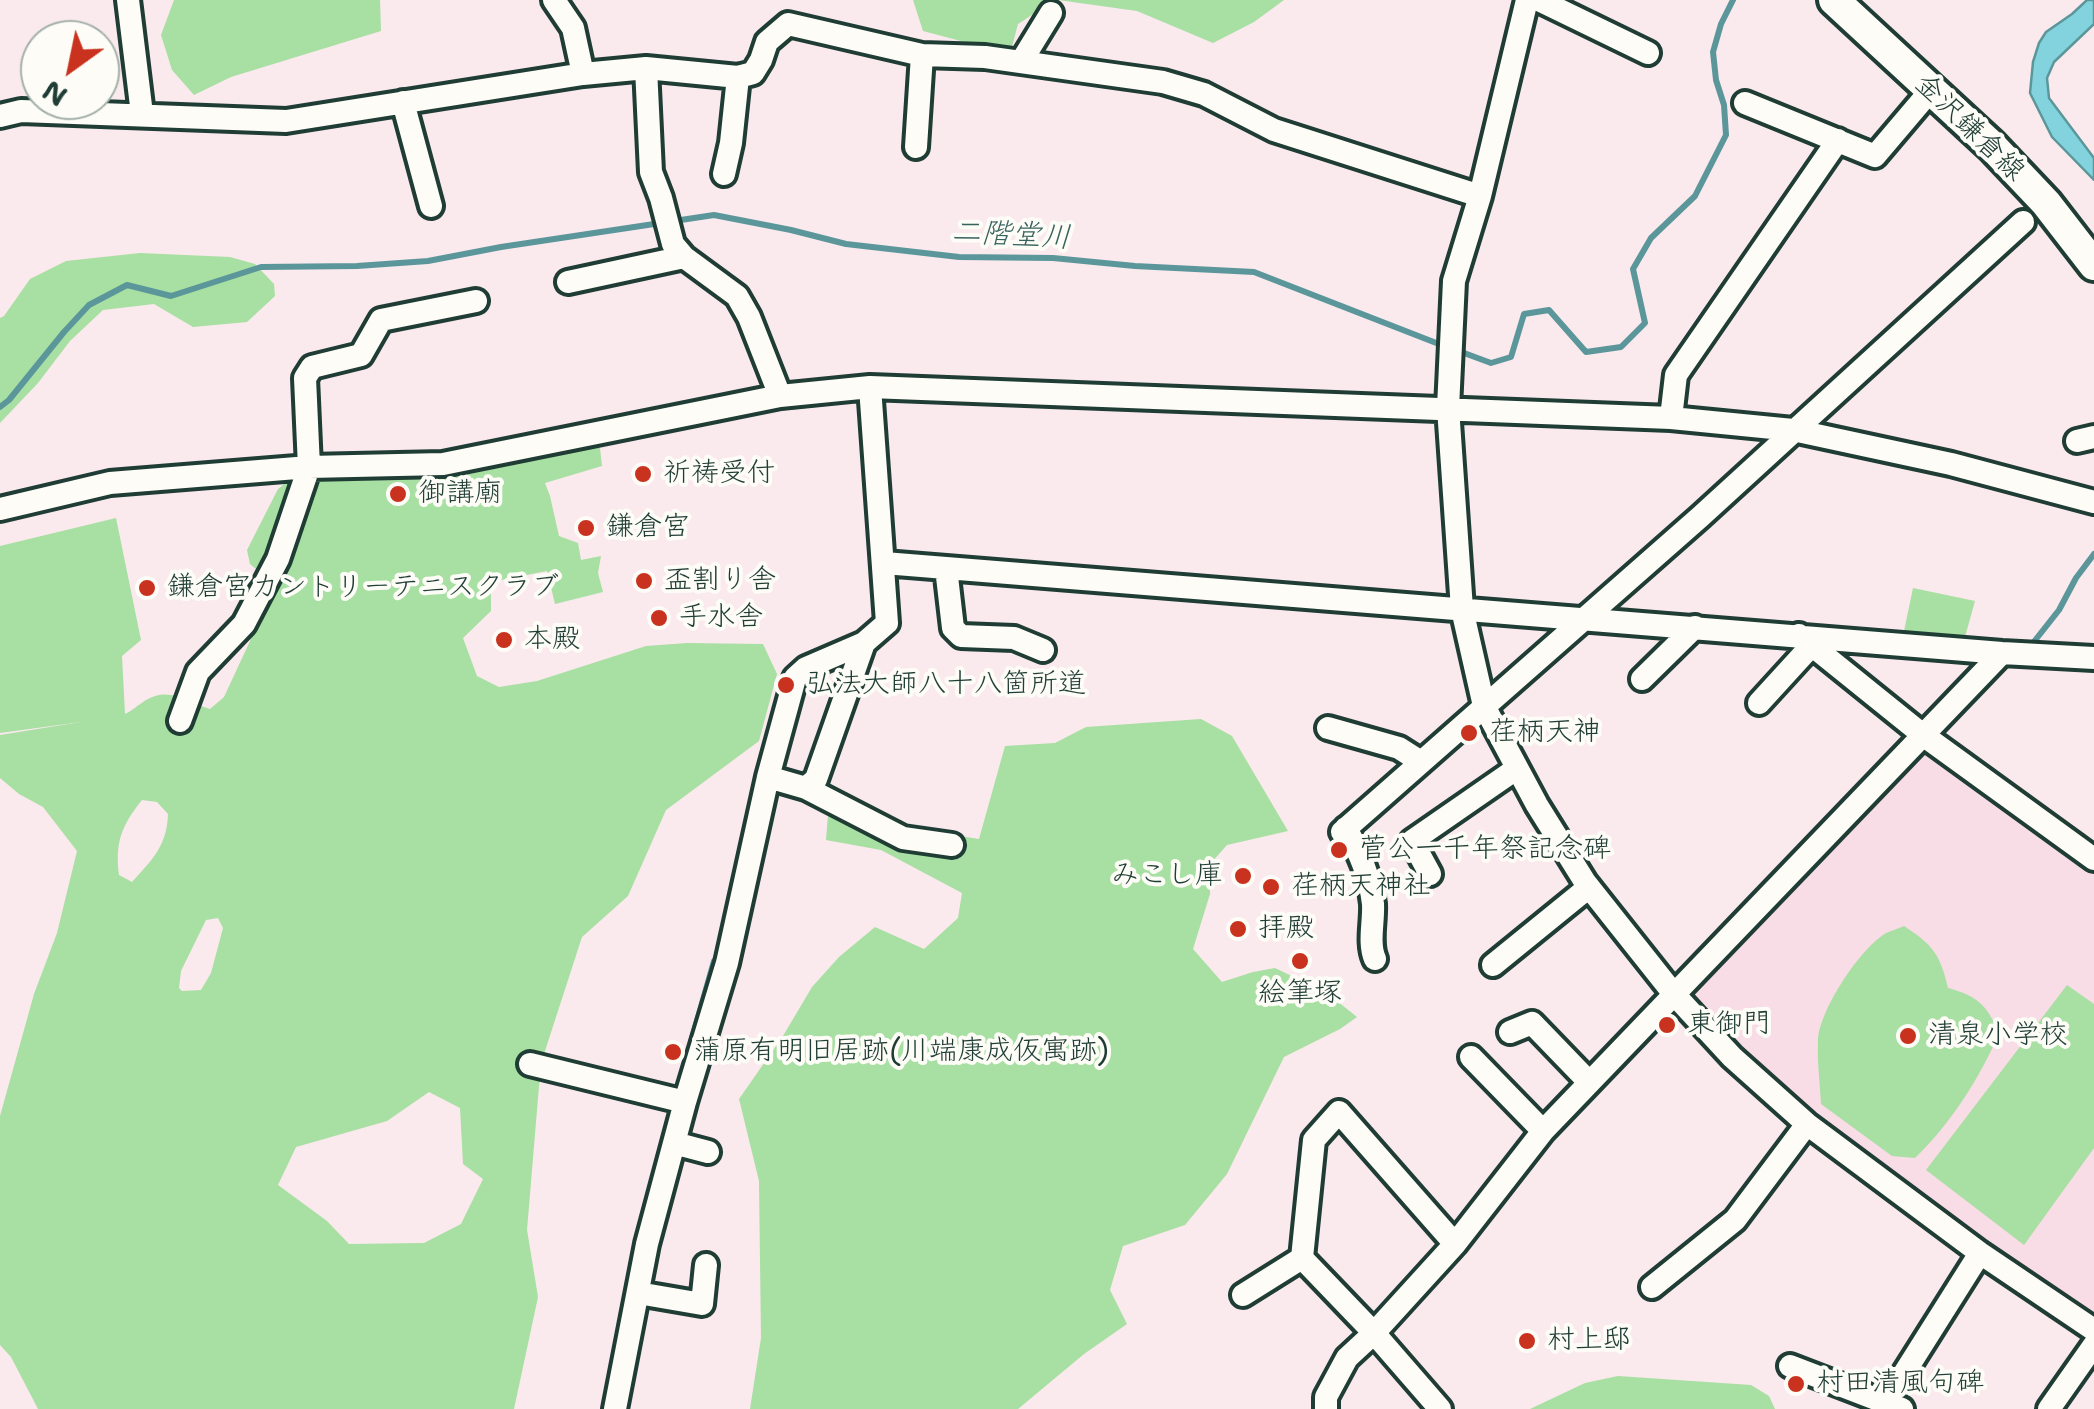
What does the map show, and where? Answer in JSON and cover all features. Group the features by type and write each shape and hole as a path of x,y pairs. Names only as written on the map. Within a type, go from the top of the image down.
{"main road":[{"name":"金沢鎌倉線","path":"1834,0 1992,146 2046,203 2094,265"}],"street":[{"path":"128,0 142,114"},
{"path":"554,0 574,28 584,74"},
{"path":"783,0 788,24"},
{"path":"1528,0 1480,196 1454,281 1448,408 1462,608 1484,706 1516,769 1589,888 1673,993 1732,1057 1807,1124 1980,1253 2094,1330"},
{"path":"1539,0 1648,53"},
{"path":"1020,62 1051,13"},
{"path":"0,116 21,110 286,120 646,68 738,77 753,73 762,60 766,42 788,24"},
{"path":"788,24 922,55 985,57 1163,82 1204,94 1274,130 1480,196"},
{"path":"916,146 922,55"},
{"path":"646,68 651,172 673,244 684,257 737,296 749,316 780,396"},
{"path":"724,174 738,77"},
{"path":"1745,103 1875,156 1931,90"},
{"path":"403,102 431,206"},
{"path":"1671,418 1676,375 1838,140"},
{"path":"1375,959 1370,949 1372,902 1368,876 1361,854 1344,830 1700,518 2024,222"},
{"path":"568,282 684,257"},
{"path":"180,720 198,672 244,624 278,559 309,467 305,378 312,367 360,354 381,320 476,301"},
{"path":"0,510 110,483 309,467 442,464 780,396 870,387 1671,418 1794,430 1951,464 2094,502"},
{"path":"616,1409 647,1244 727,963 794,678 806,668 864,643 888,623 870,387"},
{"path":"884,563 1695,627 1806,640 2094,658"},
{"path":"946,568 953,628 961,636 1014,638 1043,650"},
{"path":"1642,679 1695,627"},
{"path":"1759,703 1806,640"},
{"path":"1806,640 1923,734 2094,859"},
{"path":"806,788 816,779 864,643"},
{"path":"1309,1409 1323,1377 1374,1333 1455,1244 1543,1131 2002,653"},
{"path":"1328,728 1399,748 1421,762"},
{"path":"1430,874 1412,842 1516,769"},
{"path":"768,777 806,788 903,838 952,844"},
{"path":"1494,965 1589,888"},
{"path":"1510,1032 1532,1023 1589,1082"},
{"path":"1471,1056 1543,1131"},
{"path":"530,1064 685,1102"},
{"path":"1440,1409 1302,1258 1314,1140 1338,1112 1455,1244"},
{"path":"1652,1287 1735,1220 1807,1124"},
{"path":"674,1143 708,1152"},
{"path":"1790,1366 1894,1406 1980,1253"},
{"path":"1243,1295 1302,1258"},
{"path":"638,1293 702,1304 706,1265"},
{"path":"2049,1409 2094,1345"},
{"path":"1326,1409 1326,1398 1347,1358"}],"shaded area":[{"name":"清泉小学校","path":"1925,750 2094,871 2091,1320 1810,1119 1683,997"}],"green space":[{"path":"174,0 380,0 381,31 231,77 194,95 172,70 161,35"},
{"path":"913,0 1055,0 1018,24 1010,54 923,31"},
{"path":"1058,0 1284,0 1254,22 1213,43 1137,11"},
{"path":"140,253 230,257 255,264 274,284 275,296 247,322 193,327 154,304 103,310 70,341 0,423 0,318 30,279 66,261"},
{"path":"578,443 600,448 602,466 545,483 559,536 578,543 581,560 601,556 598,573 603,592 555,604 547,571 491,582 491,611 463,638 477,676 499,687 537,681 646,646 687,643 763,644 777,674 759,741 666,810 628,896 582,937 544,1054 539,1086 527,1230 538,1297 514,1409 38,1409 11,1357 0,1345 0,1116 34,994 57,933 77,851 43,807 0,778 0,735 81,722 0,733 0,546 116,518 141,640 122,656 125,714 146,700 163,695 210,709 224,697 250,641 270,581 250,564 247,550 278,489 301,471 357,472 392,479","holes":["142,800 157,802 168,814 167,825 157,852 132,882 119,875 119,844 124,827","218,918 223,928 211,973 201,990 182,991 181,971 206,920","429,1092 460,1108 463,1164 483,1179 461,1224 424,1243 349,1244 327,1221 278,1185 296,1147 387,1121"]},
{"path":"1913,588 1975,601 1965,637 1904,631"},
{"path":"1201,719 1232,736 1288,831 1227,845 1211,863 1210,894 1193,949 1222,982 1275,968 1327,993 1357,1017 1284,1057 1227,1174 1185,1225 1123,1246 1110,1290 1127,1324 1018,1409 750,1409 761,1338 759,1181 739,1099 812,987 839,957 875,927 924,949 958,918 962,893 881,850 826,840 828,815 979,839 1005,746 1055,743 1086,727"},
{"path":"1904,926 1934,951 1948,988 1981,1003 1999,1034 1963,1100 1915,1158 1892,1156 1821,1104 1818,1064 1820,1029 1842,983 1873,943"},
{"path":"2067,985 2094,1004 2094,1148 2024,1245 1926,1170"},
{"path":"1618,1376 1751,1385 1769,1396 1775,1409 1530,1409 1585,1383"}],"water":[{"path":"2087,0 2094,0 2094,24 2054,62 2047,78 2049,98 2094,158 2094,180 2052,137 2030,93 2039,43 2046,32"}],"waterway":[{"name":"二階堂川","path":"1456,350 1491,363 1511,357 1524,314 1549,310 1586,352 1621,347 1645,323 1633,269 1651,238 1695,196 1726,135 1713,52 1733,0"},
{"name":"二階堂川","path":"0,407 89,305 127,285 171,296 261,267 428,261 714,215 846,244 959,257 1053,258 1254,272 1444,346"},
{"path":"769,409 862,399 863,402"},
{"path":"455,473 595,445"},
{"path":"380,476 433,475"},
{"path":"2033,643 2094,554"},
{"path":"691,1042 714,961"}],"place":[{"name":"祈祷受付","path":"643,474"},
{"name":"御講廟","path":"398,494"},
{"name":"鎌倉宮","path":"586,528"},
{"name":"盃割り舎","path":"644,581"},
{"name":"鎌倉宮カントリーテニスクラブ","path":"147,588"},
{"name":"手水舎","path":"659,618"},
{"name":"本殿","path":"504,640"},
{"name":"弘法大師八十八箇所道","path":"786,685"},
{"name":"荏柄天神","path":"1469,733"},
{"name":"菅公一千年祭記念碑","path":"1339,850"},
{"name":"みこし庫","path":"1243,876"},
{"name":"荏柄天神社","path":"1271,887"},
{"name":"拝殿","path":"1238,929"},
{"name":"絵筆塚","path":"1300,961"},
{"name":"東御門","path":"1667,1025"},
{"name":"清泉小学校","path":"1908,1036"},
{"name":"蒲原有明旧居跡(川端康成仮寓跡)","path":"673,1052"},
{"name":"村上邸","path":"1527,1341"},
{"name":"村田清風句碑","path":"1796,1384"}]}
